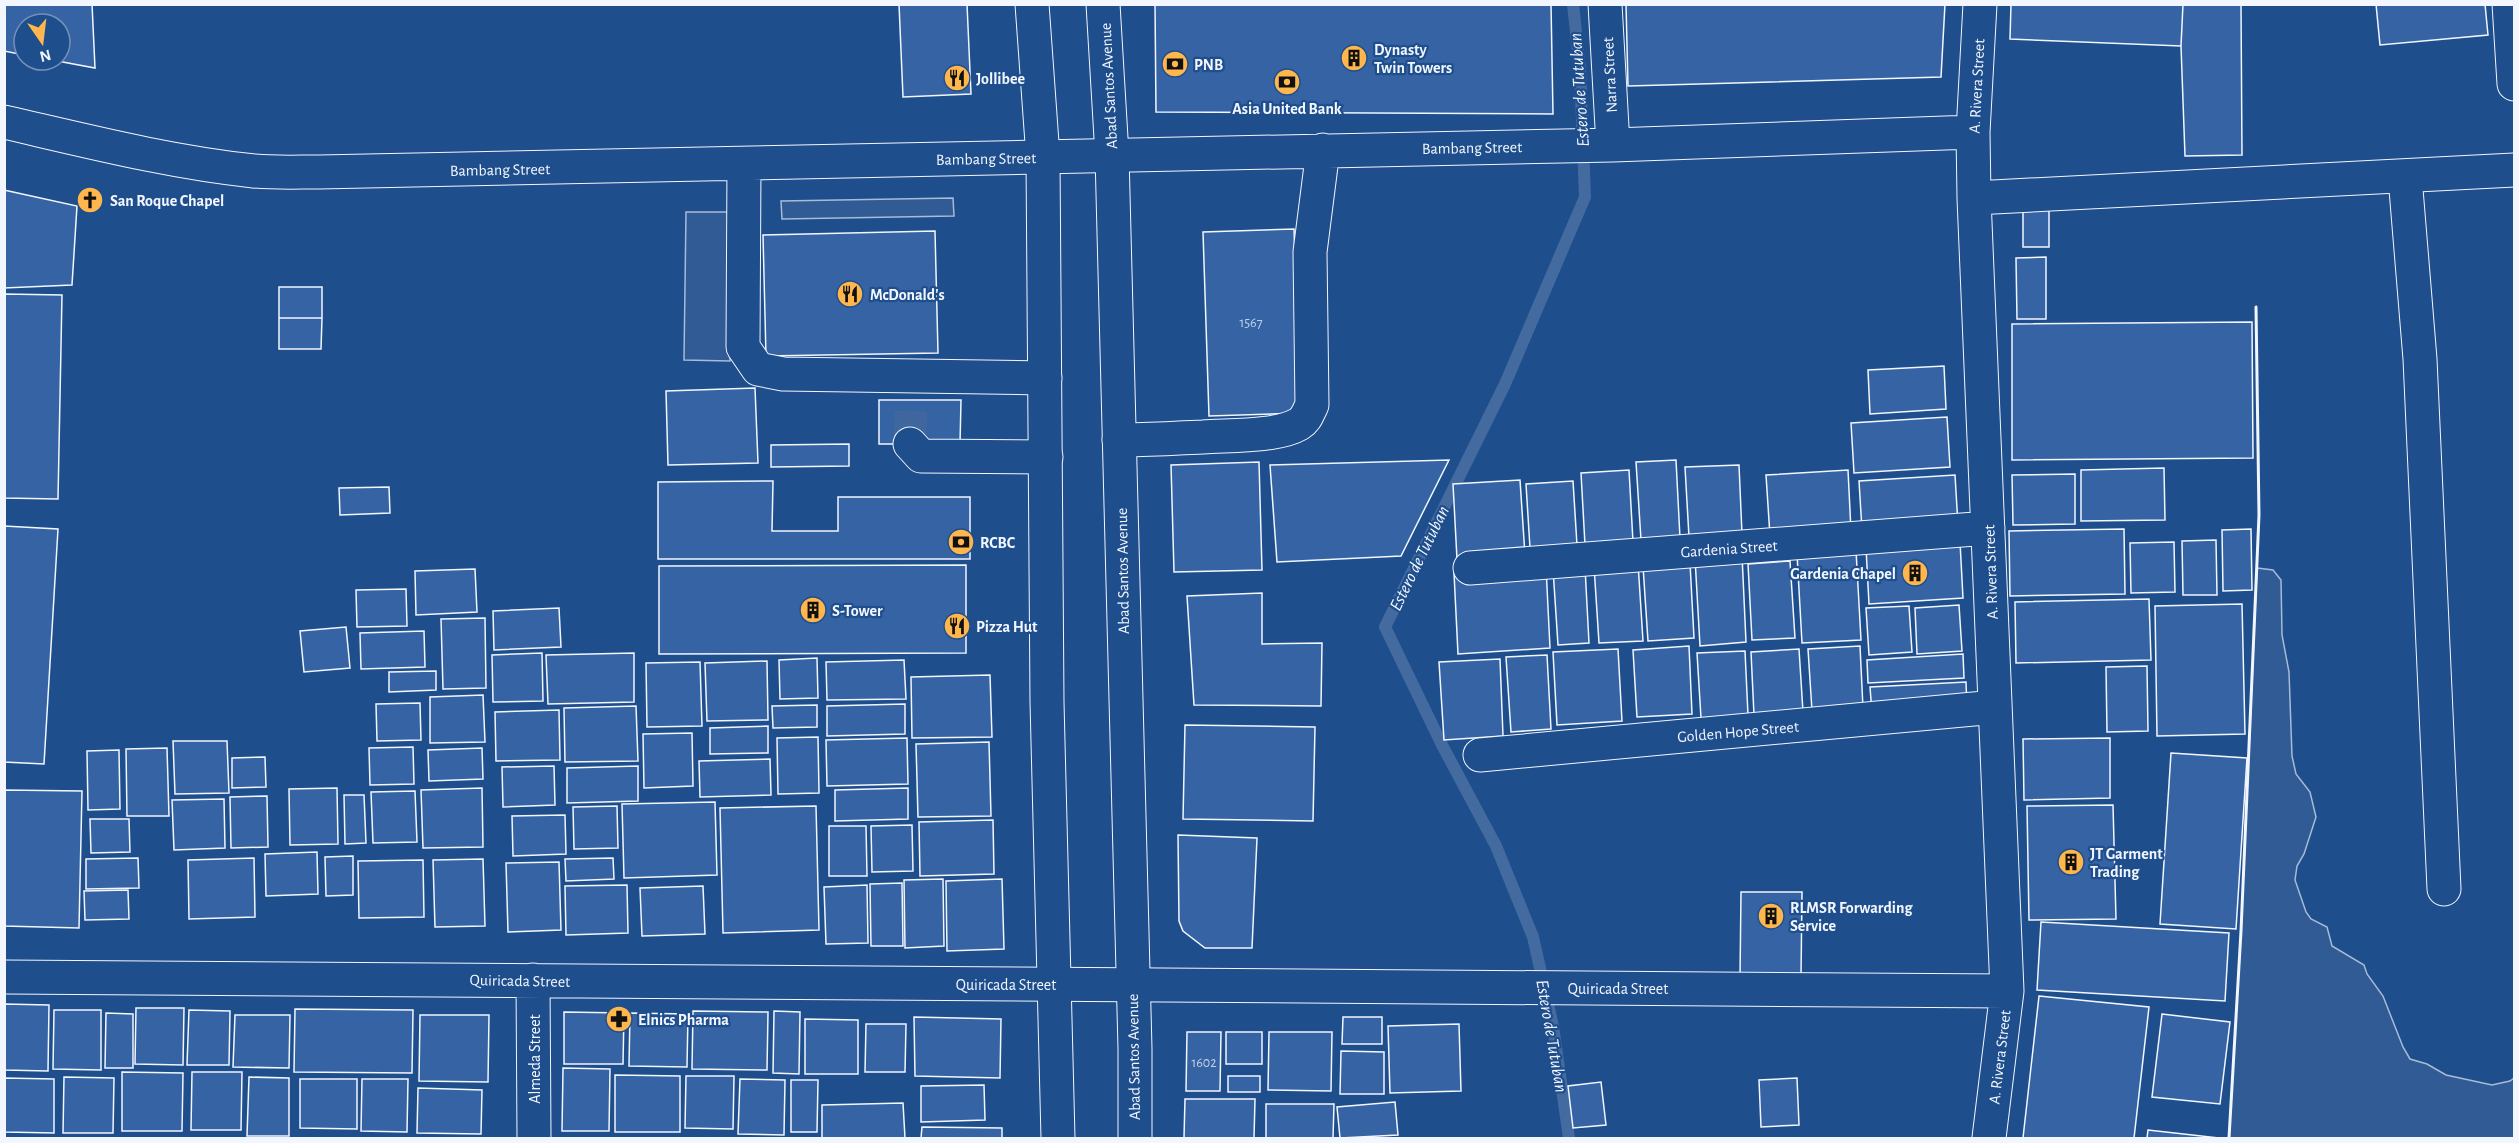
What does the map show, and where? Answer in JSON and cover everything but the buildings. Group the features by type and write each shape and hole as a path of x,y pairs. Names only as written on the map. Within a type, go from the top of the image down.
{"street":[{"path":"1032,4 1043,157 1047,702 1056,984 1058,1138"},
{"name":"Abad Santos Avenue","path":"1103,4 1112,155 1135,1049 1135,1138"},
{"name":"Narra Street","path":"1602,145 1605,4"},
{"name":"A. Rivera Street","path":"1980,4 1973,132 1974,198 2007,991 1989,1138"},
{"path":"2509,4 2514,84"},
{"name":"Bambang Street","path":"4,122 142,154 256,171 481,170 1559,146 1973,132"},
{"path":"1119,440 1252,434 1298,425 1306,419 1312,405 1310,252 1323,150"},
{"path":"744,164 743,347 758,369 783,374 1045,387"},
{"path":"1974,198 2514,170"},
{"path":"2405,177 2420,359 2444,889"},
{"path":"911,400 920,393 930,391 1045,387"},
{"path":"910,444 921,456 1046,457"},
{"name":"Gardenia Street","path":"1470,568 1988,528"},
{"name":"Golden Hope Street","path":"1480,755 1995,708"},
{"name":"Quiricada Street","path":"4,977 2007,991"},
{"name":"Almeda Street","path":"533,980 534,1138"}],"shaded area":[{"path":"953,198 954,216 782,219 781,201"},
{"path":"686,212 732,212 730,361 684,360"},
{"path":"2257,568 2273,570 2281,580 2282,635 2289,672 2292,756 2296,774 2310,792 2316,817 2304,854 2297,866 2295,880 2306,912 2311,919 2327,927 2332,946 2364,965 2367,974 2383,996 2410,1059 2427,1064 2446,1075 2492,1085 2514,1078 2514,1138 2229,1138 2241,931"}],"waterway":[{"name":"Estero de Tutuban","path":"1569,1138 1553,1026 1533,937 1496,846 1442,745 1385,627 1505,384 1585,197 1580,69 1573,4"}],"tunnel":[{"path":"910,444 911,400"}],"wall":[{"path":"2229,1138 2241,931 2259,515 2256,307"}],"place":[{"name":"Dynasty Twin Towers","path":"1354,58"},
{"name":"PNB","path":"1175,64"},
{"name":"Jollibee","path":"957,78"},
{"name":"Asia United Bank","path":"1287,82"},
{"name":"San Roque Chapel","path":"90,200"},
{"name":"McDonald's","path":"850,294"},
{"name":"RCBC","path":"961,542"},
{"name":"Gardenia Chapel","path":"1915,573"},
{"name":"S-Tower","path":"813,610"},
{"name":"Pizza Hut","path":"957,626"},
{"name":"JT Garment Trading","path":"2071,862"},
{"name":"RLMSR Forwarding Service","path":"1771,916"},
{"name":"Elnics Pharma","path":"619,1019"}]}
